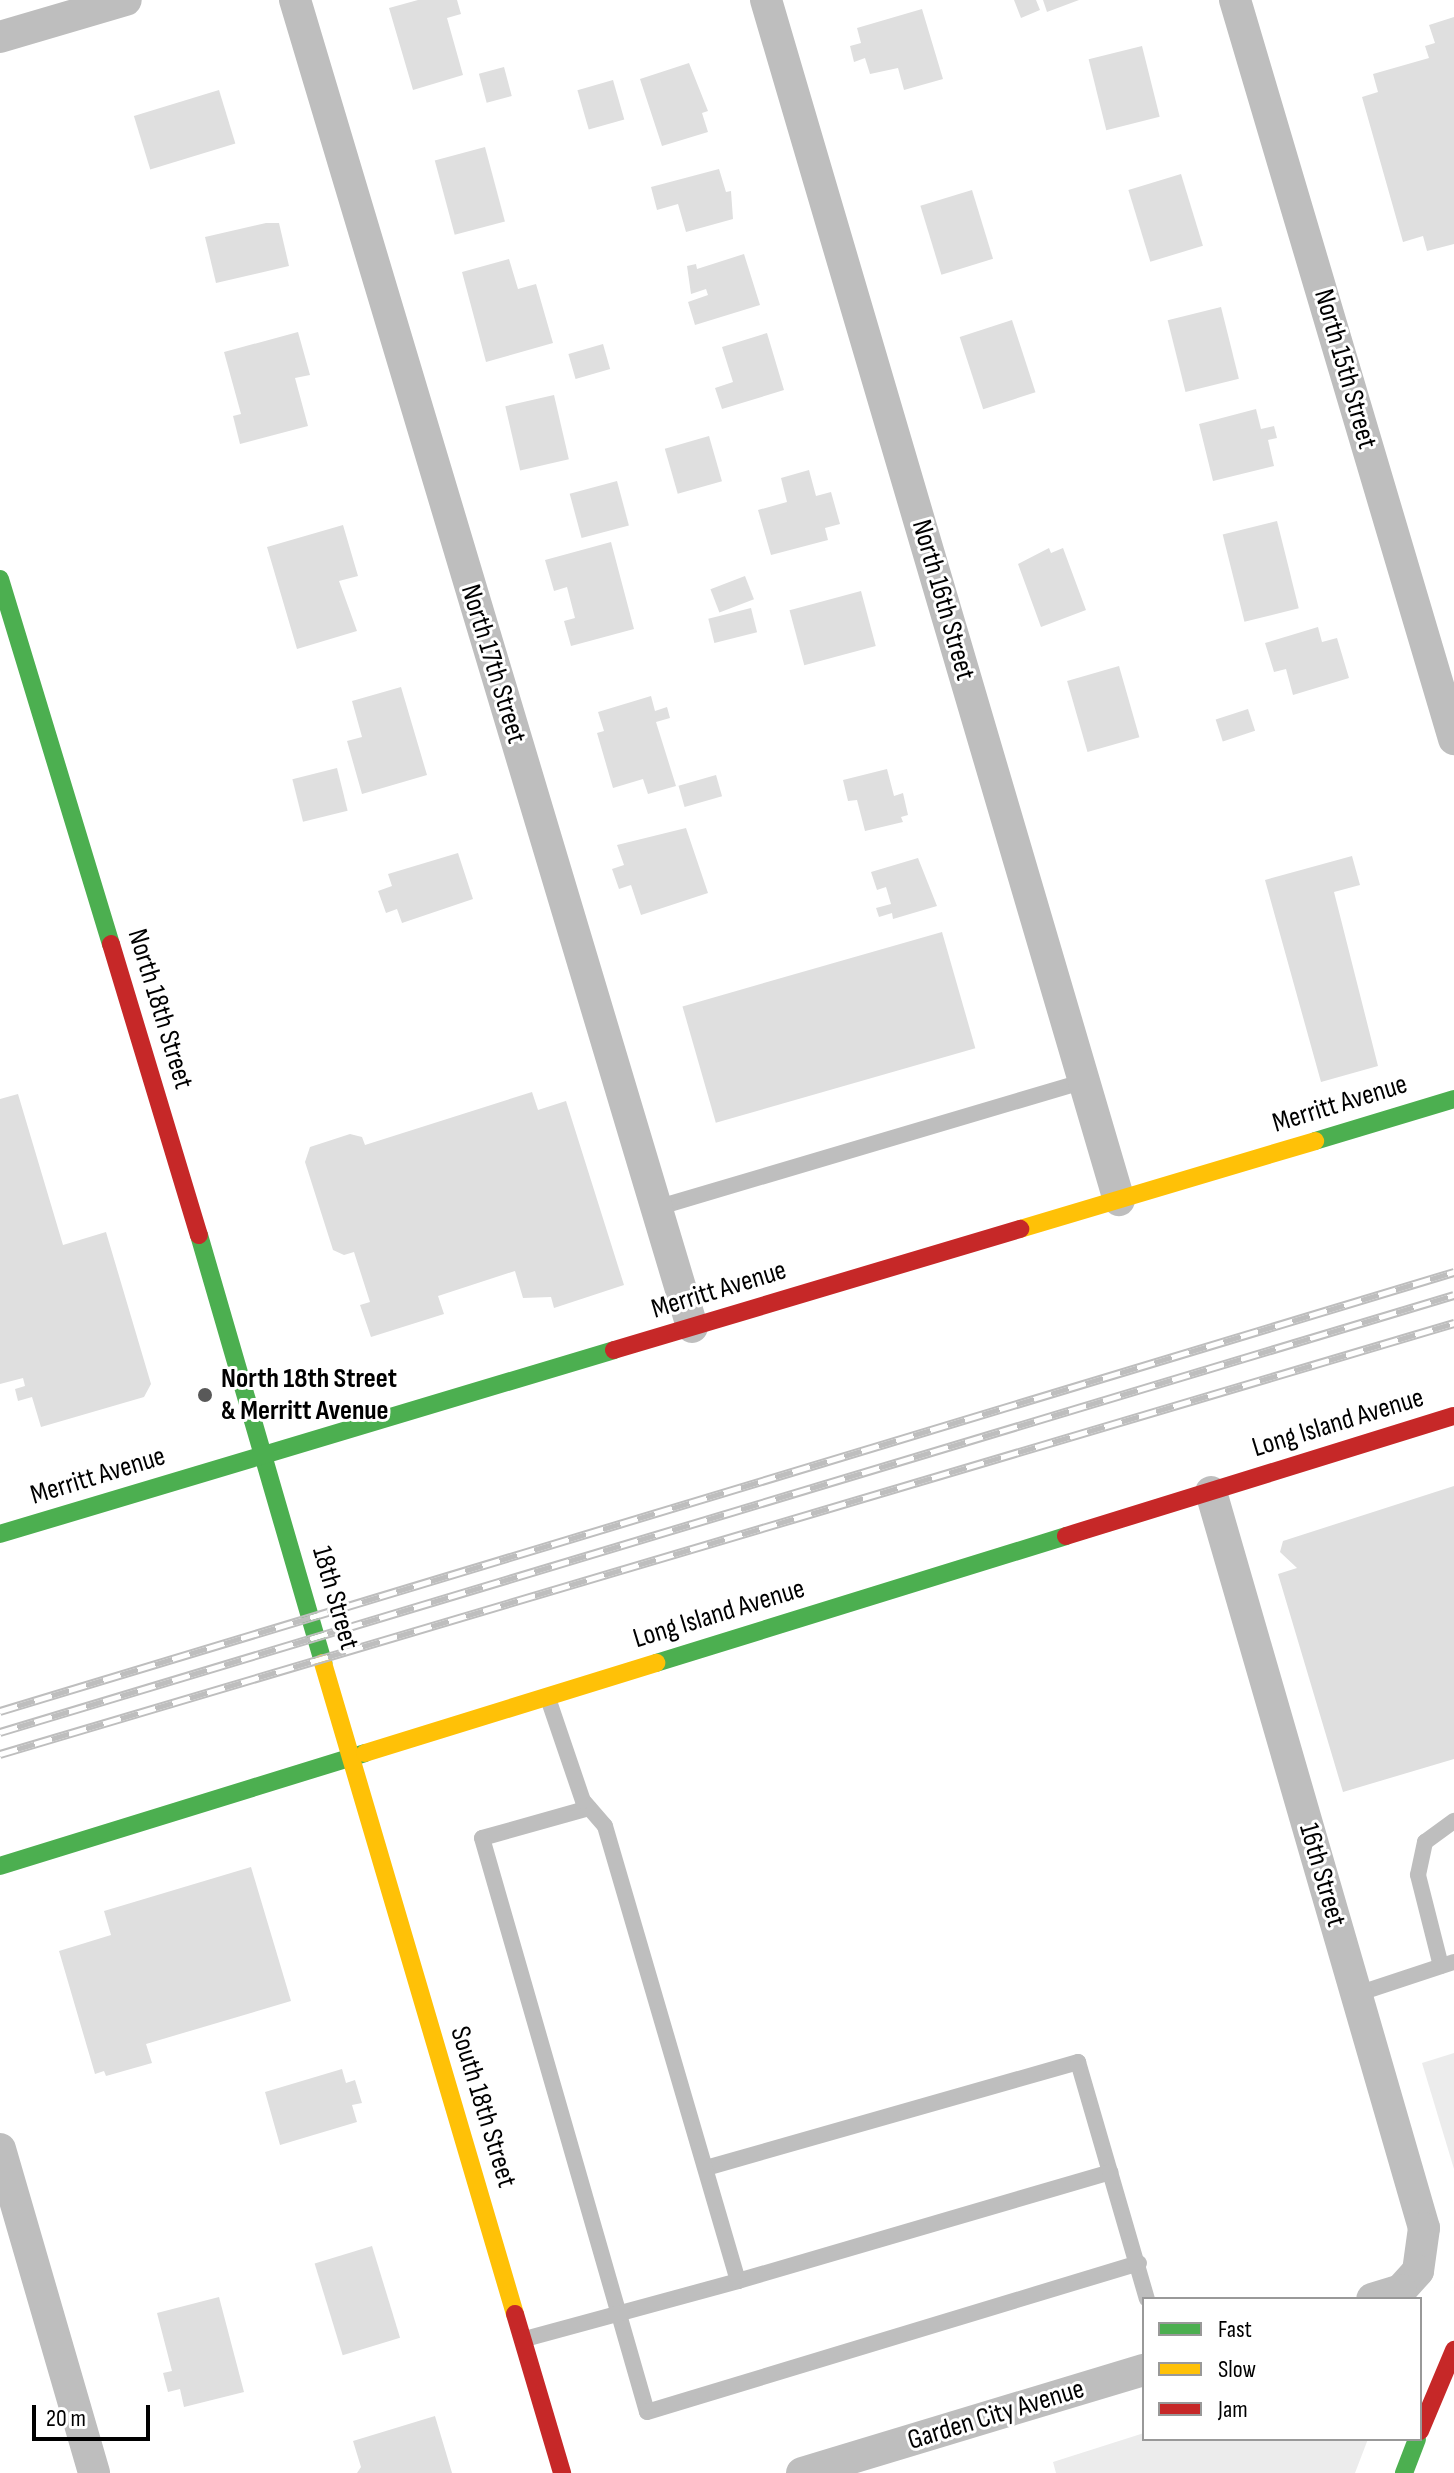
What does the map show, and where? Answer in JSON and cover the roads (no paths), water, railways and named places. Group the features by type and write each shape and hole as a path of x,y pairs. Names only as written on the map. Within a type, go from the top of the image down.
{"street":[{"path":"0,37 126,0"},
{"name":"North 17th Street","path":"295,0 692,1327"},
{"name":"North 16th Street","path":"766,0 1119,1200"},
{"name":"North 15th Street","path":"1235,0 1454,739"},
{"name":"North 18th Street","path":"0,579 266,1454"},
{"name":"Merritt Avenue","path":"0,1534 1454,1099"},
{"name":"Long Island Avenue","path":"0,1866 1454,1416"},
{"name":"18th Street","path":"266,1454 349,1758"},
{"name":"16th Street","path":"1211,1492 1420,2210 1423,2259 1401,2290 1378,2297"},
{"name":"South 18th Street","path":"349,1758 562,2473"},
{"path":"0,2149 11,2226 94,2473"},
{"path":"1422,2426 1454,2350"},
{"name":"Garden City Avenue","path":"802,2473 1142,2371"},
{"path":"1404,2473 1416,2441"}],"lane":[{"path":"656,1208 1084,1081"},
{"path":"548,1697 589,1808 605,1826 738,2281"},
{"path":"589,1808 482,1838 647,2412 1139,2263"},
{"path":"1357,1994 1448,1964 1418,1875 1425,1842 1454,1821"},
{"path":"706,2168 1078,2062 1147,2297"},
{"path":"523,2340 738,2281 1110,2172"}],"railway":[{"path":"0,1711 1454,1272"},
{"path":"0,1732 1454,1295"},
{"path":"0,1754 1454,1323"}],"place":[{"name":"North 18th Street & Merritt Avenue","path":"205,1395"}]}
